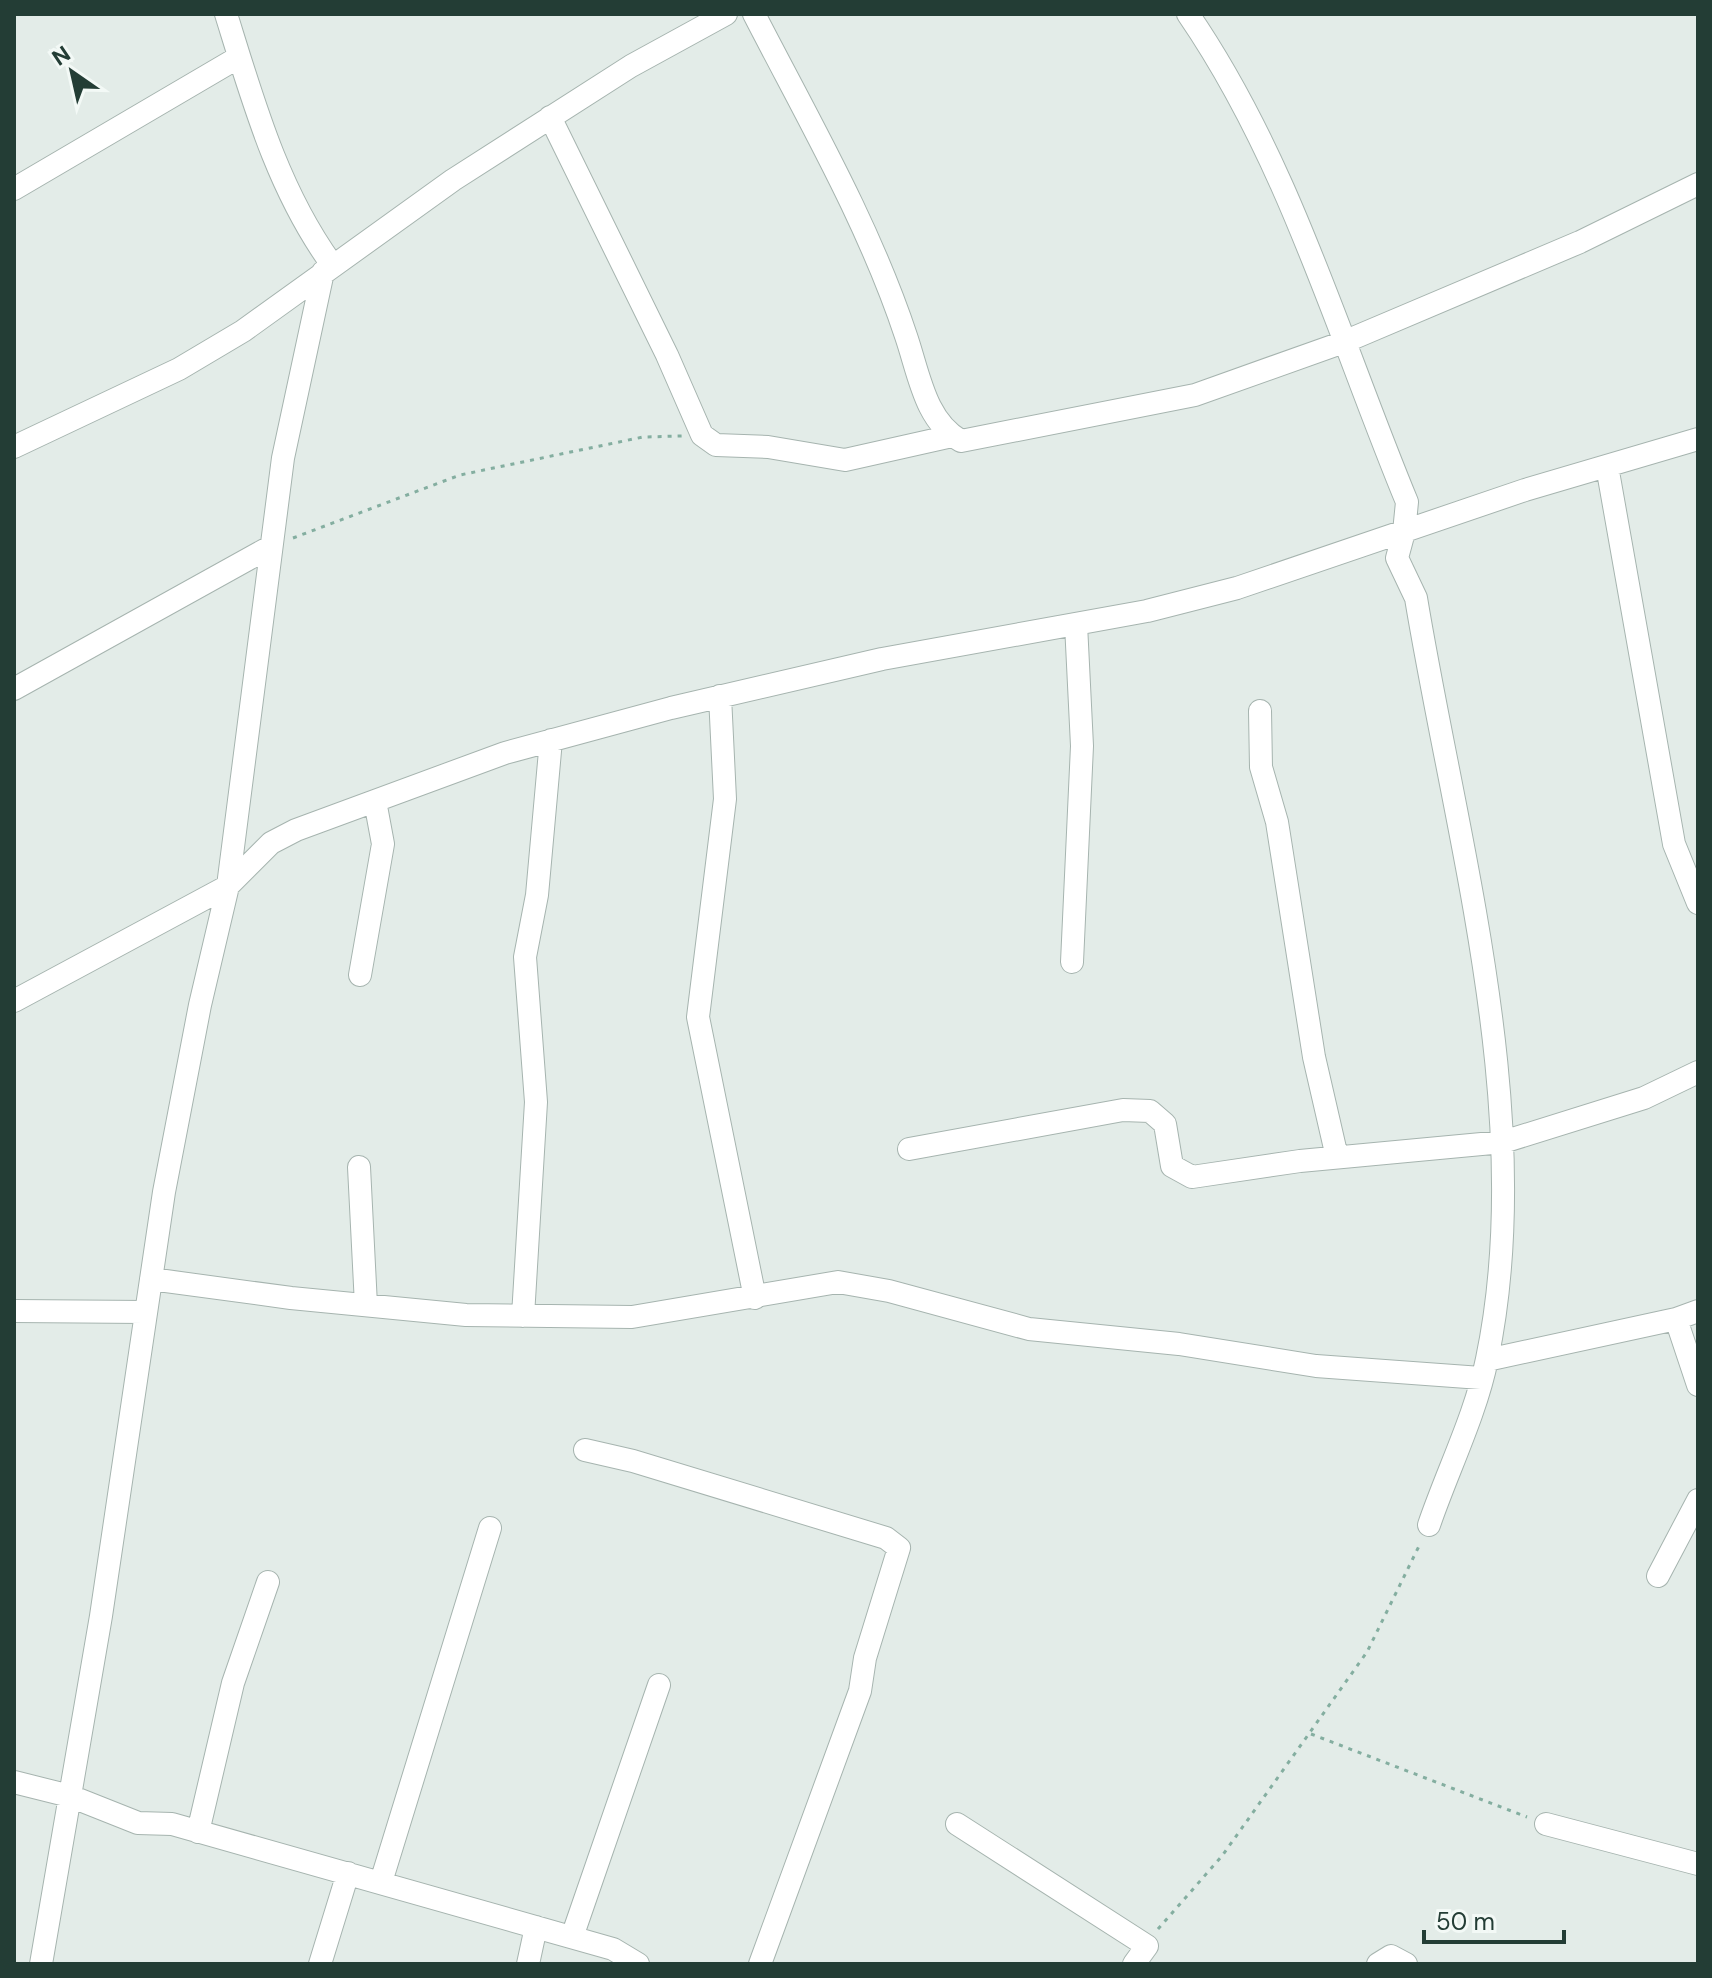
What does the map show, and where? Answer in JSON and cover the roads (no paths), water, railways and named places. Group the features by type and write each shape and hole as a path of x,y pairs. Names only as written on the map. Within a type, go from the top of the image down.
{"street":[{"path":"41,1964 145,1312 200,1005 228,886 283,458 312,324 328,269 284,180 226,14"},
{"path":"14,447 179,369 284,301 550,117 631,66 726,14"},
{"path":"754,14 840,181 896,305 927,401 942,431 961,441 1195,395 1344,342 1580,242 1698,184"},
{"path":"1188,14 1224,66 1269,159 1407,502 1397,558 1416,598 1476,923 1503,1116 1500,1249 1484,1369 1429,1525"},
{"path":"14,189 239,57"},
{"path":"550,117 667,355 702,435 716,445 768,447 845,460 952,436"},
{"path":"284,301 312,324"},
{"path":"14,1001 228,886 271,843 375,801 551,740 720,696 882,659 1076,624 1237,588 1698,439"},
{"path":"1607,466 1674,844 1698,903"},
{"path":"14,689 270,547"},
{"path":"1072,962 1082,746 1076,624"},
{"path":"720,696 724,813 698,1017 755,1298"},
{"path":"1260,711 1261,767 1277,822 1314,1057 1337,1157"},
{"path":"523,1316 536,1102 525,957 537,895 551,740"},
{"path":"360,975 383,844 375,801"},
{"path":"909,1149 1123,1110 1150,1111 1165,1124 1172,1166 1192,1177 1337,1157 1503,1142 1644,1098 1698,1072"},
{"path":"359,1167 366,1305"},
{"path":"151,1279 466,1315 632,1317 838,1282 889,1291 1029,1329 1179,1344 1316,1366 1484,1369 1698,1311"},
{"path":"14,1311 145,1312"},
{"path":"1676,1319 1698,1385"},
{"path":"585,1450 781,1504 886,1538 899,1548 865,1658 860,1691 760,1964"},
{"path":"1658,1576 1698,1500"},
{"path":"381,1882 490,1528"},
{"path":"198,1832 233,1683 268,1582"},
{"path":"572,1937 659,1685"},
{"path":"14,1782 70,1796 138,1823 172,1824 572,1937 613,1949 638,1964"},
{"path":"957,1824 1141,1955"},
{"path":"1546,1824 1698,1864"},
{"path":"320,1964 348,1873"},
{"path":"528,1964 536,1927"},
{"path":"1378,1964 1391,1956 1406,1964"}]}
